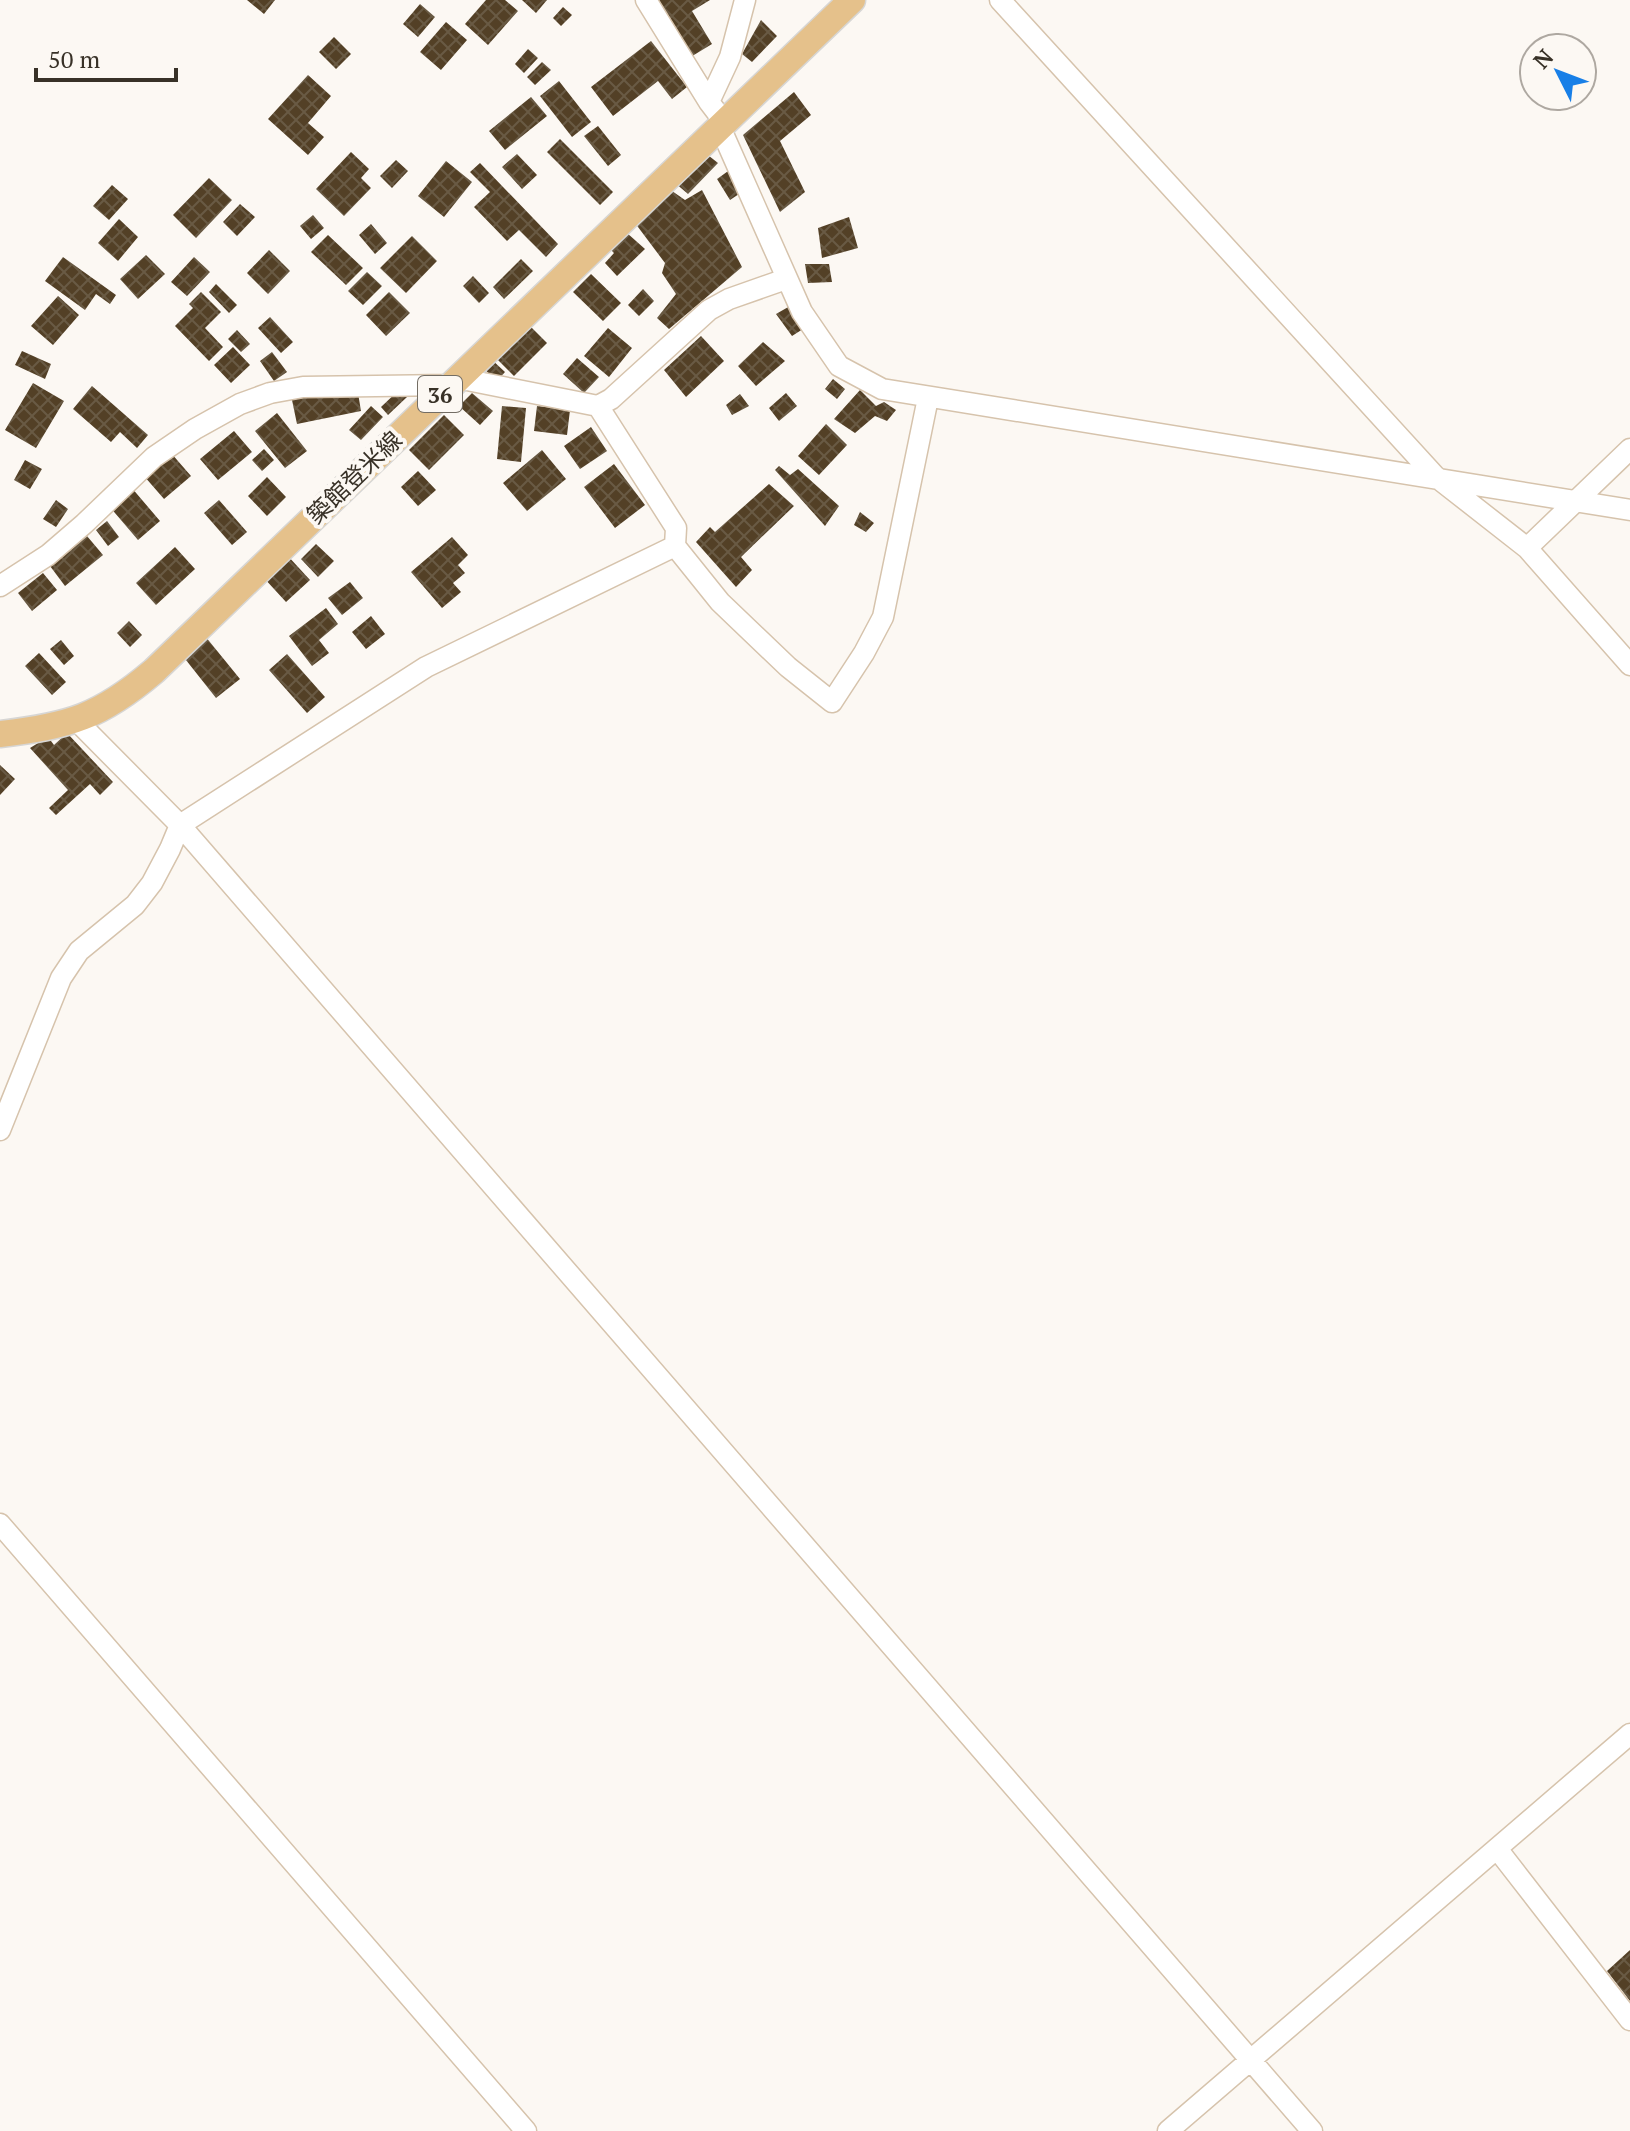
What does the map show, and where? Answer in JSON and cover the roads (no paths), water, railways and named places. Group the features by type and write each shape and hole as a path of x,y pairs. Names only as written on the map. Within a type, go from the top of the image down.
{"main road":[{"name":"築館登米線","path":"0,734 77,721 116,701 154,671 453,382 718,117 852,0"}],"street":[{"path":"646,0 718,117 802,312 839,366 882,389 1435,476 1630,510"},
{"path":"718,117 745,0"},
{"path":"1000,0 1435,476 1527,548 1630,665"},
{"path":"0,586 48,555 154,457 240,404 270,393 303,387 453,382 598,406 611,399 709,310 729,299 786,279"},
{"path":"598,406 676,528 675,546 720,602 788,667 832,702 883,617 928,398"},
{"path":"1527,548 1630,449"},
{"path":"0,1130 61,978 79,951 135,905 158,872 180,825 426,667 675,546"},
{"path":"77,721 180,825 1312,2131"},
{"path":"0,1524 526,2131"},
{"path":"1168,2131 1630,1734"},
{"path":"1498,1850 1630,2020"}]}
